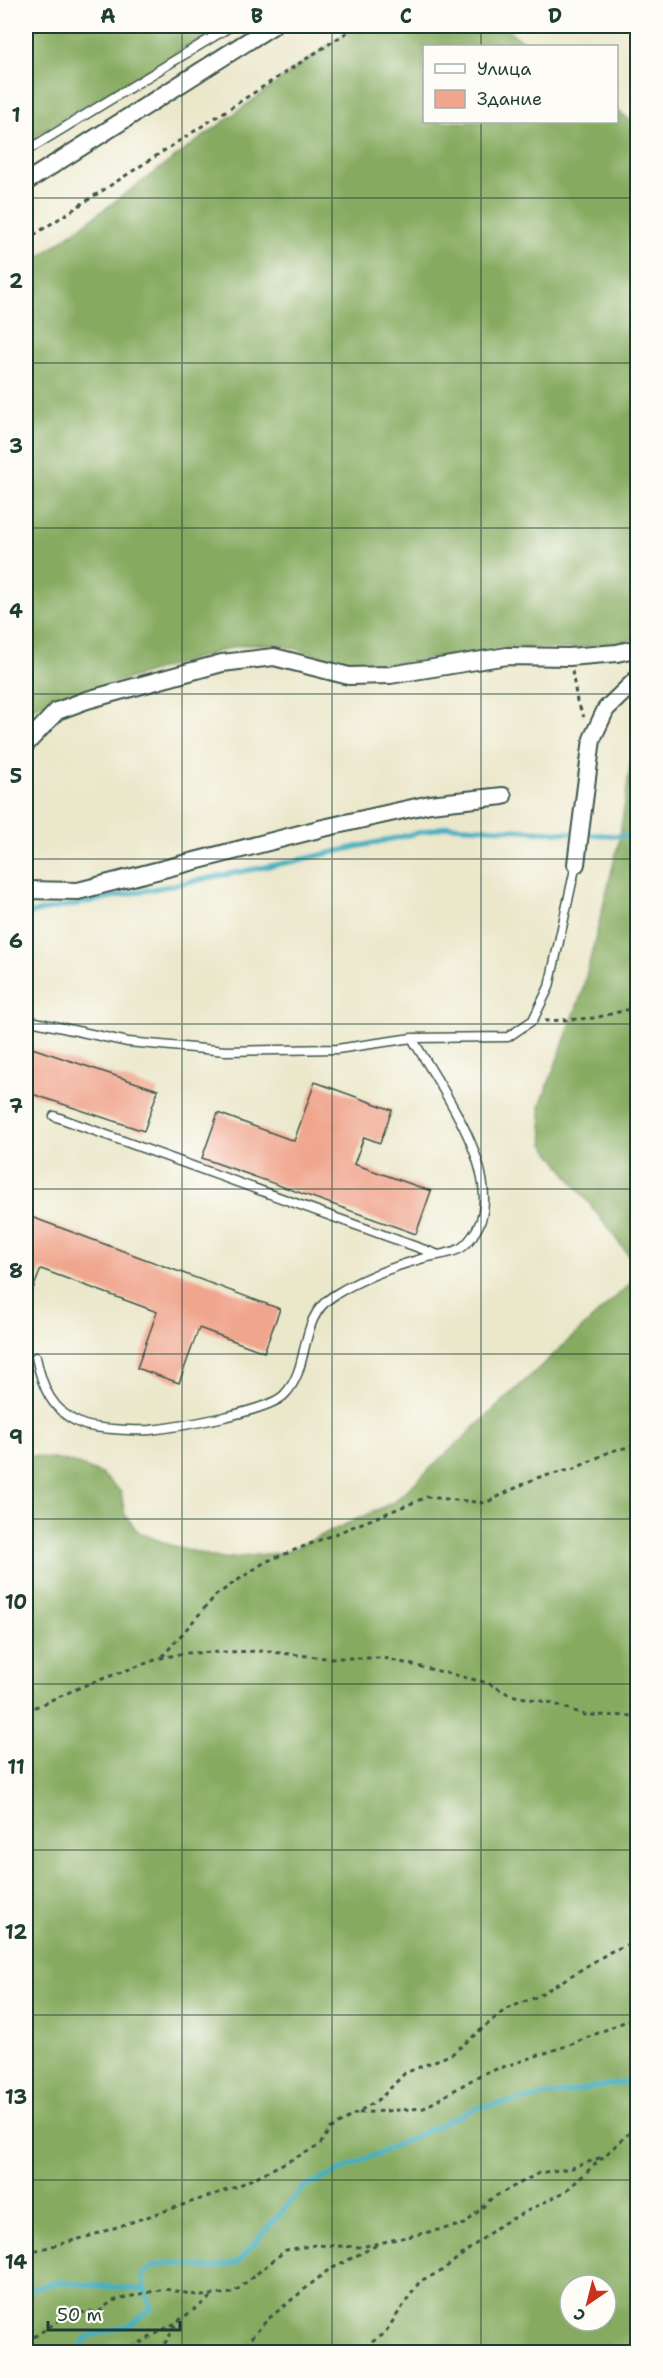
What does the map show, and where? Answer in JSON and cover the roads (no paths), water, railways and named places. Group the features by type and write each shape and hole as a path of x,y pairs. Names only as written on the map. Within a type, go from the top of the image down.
{"street":[{"path":"26,182 272,26"},
{"path":"26,744 57,711 97,697 222,663 274,657 349,676 390,675 507,656 569,657 617,653 638,648"},
{"path":"576,864 592,739 606,709 638,678"},
{"path":"26,890 78,891 319,829 430,804 503,796"}],"lane":[{"path":"26,151 231,26"},
{"path":"26,1020 128,1042 226,1052 337,1049 412,1038 508,1037 533,1020 549,987 576,864"},
{"path":"36,1357 41,1385 54,1406 83,1425 148,1430 263,1408 284,1395 299,1374 310,1322 326,1300 353,1283 436,1254 460,1249 472,1236 481,1221 484,1194 477,1161 459,1117 412,1038"},
{"path":"54,1116 436,1254"}],"waterway":[{"path":"26,914 295,861 448,826 638,837"},
{"path":"26,2291 57,2282 145,2290 143,2275 152,2267 169,2263 213,2268 238,2262 303,2188 476,2108 627,2082 638,2076"},
{"path":"79,2352 85,2338 132,2324 151,2308 145,2290"}]}
